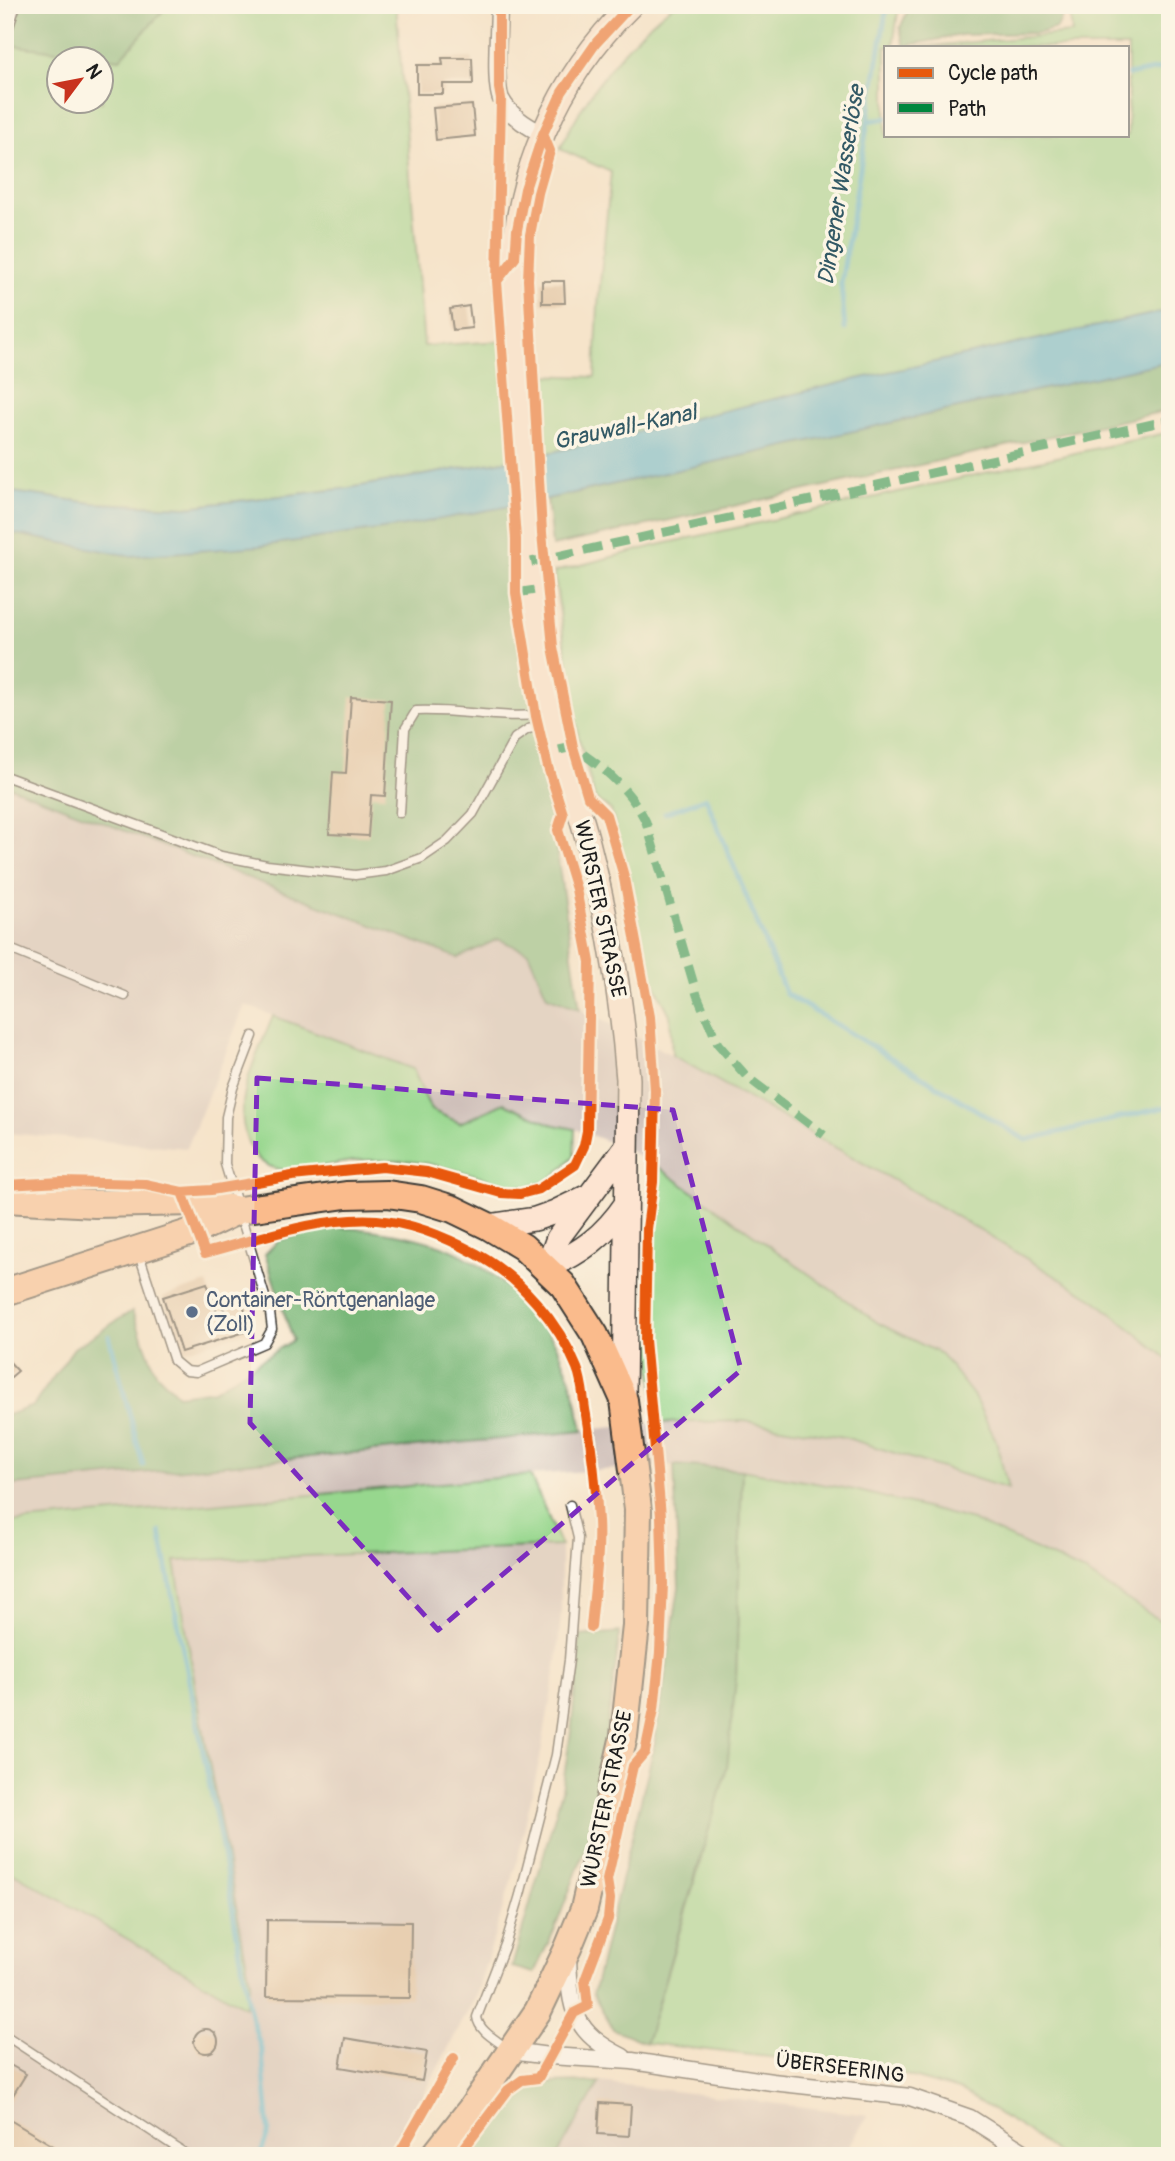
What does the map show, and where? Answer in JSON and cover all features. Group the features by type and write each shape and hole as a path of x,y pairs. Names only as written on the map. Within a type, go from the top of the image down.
{"main road":[{"name":"WURSTER STRASSE","path":"434,2156 471,2109 538,2011 583,1909 624,1736 636,1626 638,1509 624,1400 625,1148 628,1079 619,985 605,915 587,838 551,719 537,637 513,281 525,189 543,134 562,92 596,43 631,5"},
{"path":"547,1268 558,1238 625,1148"},
{"name":"WURSTER STRASSE","path":"239,1210 346,1195 387,1194 421,1199 453,1209 488,1226 523,1247 563,1285 596,1335 624,1400"},
{"path":"488,1226 535,1219 588,1196"},
{"path":"5,1199 95,1204 197,1202 239,1210"},
{"path":"547,1268 573,1256 592,1242 616,1219 626,1204"},
{"path":"5,1292 195,1231 239,1210"}],"street":[{"path":"499,5 499,88 502,99 509,112 543,134"},
{"name":"ÜBERSEERING","path":"568,1948 574,2013 583,2030 599,2045 632,2062"},
{"name":"ÜBERSEERING","path":"511,2051 632,2062 772,2082 910,2097 970,2118 1030,2156"}],"lane":[{"path":"5,38 16,5"},
{"path":"400,813 405,729 416,711 438,710 551,719"},
{"path":"5,776 221,856 267,865 355,876 386,871 422,858 447,841 473,814 514,738 551,719"},
{"path":"5,947 125,996"},
{"path":"137,1248 174,1361 186,1371 196,1371 264,1343 272,1329 270,1312 225,1164 226,1117 233,1088 253,1036"},
{"path":"511,2051 483,2030 477,2017 506,1942 556,1755 569,1660 578,1538 570,1505"},
{"path":"5,2035 189,2156"}],"highlighted area":[{"path":"257,1078 673,1110 741,1370 438,1630 250,1423"}],"shaded area":[{"path":"5,785 458,958 498,939 528,952 547,996 580,1009 672,1055 944,1209 1095,1300 1170,1361 1170,1627 1084,1572 972,1520 855,1490 742,1470 674,1465 530,1475 5,1523 5,1486 657,1423 744,1421 844,1437 1007,1489 941,1354 878,1323 658,1167 625,1148 575,1129 551,1124 504,1103 460,1123 431,1110 413,1069 245,1005 187,1148 5,1133"},
{"path":"561,1546 561,1613 557,1661 541,1753 517,1862 476,1996 391,2156 5,2156 5,1868 245,2007 250,1982 175,1561"},
{"path":"600,2082 868,2115 843,2156 557,2156"}],"green space":[{"path":"5,5 21,5 10,45 46,50 46,116 116,116 116,58 120,59 168,5 396,5 424,346 532,339 534,375 595,377 598,305 611,172 560,149 581,110 608,70 640,34 674,5 899,5 893,46 884,46 884,136 1130,136 1130,46 929,46 1072,33 1069,5 1170,5 1170,310 544,454 349,488 186,507 93,503 5,491"},
{"path":"21,5 168,5 120,59 116,58 116,46 46,46 46,50 10,45"},
{"path":"910,5 1065,5 1065,11 1057,28 1039,33 962,35 904,46 900,28"},
{"path":"1170,361 1170,410 552,546 547,499"},
{"path":"1170,432 1170,1361 1095,1300 944,1209 672,1055 670,1015 649,973 611,810 595,799 578,735 554,572 658,545"},
{"path":"508,506 580,1009 547,996 528,952 498,939 458,958 5,785 5,532 131,556 260,546 403,526"},
{"path":"273,1016 413,1069 431,1110 460,1123 504,1103 551,1124 575,1129 574,1156 548,1180 529,1186 505,1184 413,1162 369,1160 291,1170 276,1169 263,1163 253,1152 245,1135 243,1101 253,1066"},
{"path":"658,1167 878,1323 941,1354 973,1395 996,1440 1008,1489 844,1437 744,1421 657,1423 649,1341 649,1253"},
{"path":"328,1227 384,1232 439,1245 473,1262 507,1287 537,1318 558,1349 570,1379 583,1431 5,1486 5,1416 33,1406 74,1348 132,1311 156,1373 178,1395 214,1390 293,1340 265,1254 279,1240"},
{"path":"674,1465 742,1470 736,1679 727,1768 646,2043 613,2029 593,1994 654,1747 679,1587"},
{"path":"742,1470 855,1490 972,1520 1084,1572 1170,1627 1170,2156 1061,2156 1024,2129 959,2090 891,2071 646,2043 700,1864 736,1679"},
{"path":"530,1475 561,1546 175,1561 250,1982 245,2007 5,1868 5,1523"},
{"path":"620,1632 606,1737 609,1751 591,1834 554,1931 534,1973 512,1967 562,1790 572,1724 580,1636"},
{"path":"600,2082 557,2156 468,2156 512,2094 532,2083"}],"water":[{"path":"1170,310 1170,361 547,499 404,526 260,546 131,556 5,532 5,491 93,503 186,507 349,488 544,454 857,379"}],"building":[{"path":"442,58 472,58 473,84 443,84 443,94 417,94 417,65 443,65"},
{"path":"472,105 475,136 436,140 433,108"},
{"path":"542,281 564,281 565,303 542,303"},
{"path":"469,306 472,328 453,330 450,309"},
{"path":"351,697 391,700 385,796 371,795 368,836 329,834 333,772 346,773"},
{"name":"Container-Röntgenanlage (Zoll)","path":"207,1283 222,1327 229,1325 221,1301 240,1295 251,1330 181,1352 163,1297"},
{"path":"5,1357 18,1371 5,1382"},
{"path":"267,1920 411,1922 410,1998 266,1997"},
{"path":"201,2029 211,2029 218,2036 218,2046 211,2053 201,2053 194,2046 194,2036"},
{"path":"345,2038 427,2052 422,2081 340,2067"},
{"path":"5,2062 26,2074 5,2108"},
{"path":"600,2103 631,2105 629,2136 598,2134"},
{"path":"5,2117 70,2156 5,2156"}],"waterway":[{"name":"Dingener Wasserlöse","path":"845,329 841,284 887,5"},
{"path":"1130,75 1170,67"},
{"path":"868,121 884,118"},
{"path":"665,813 706,798 786,994 1026,1140 1170,1106"},
{"path":"109,1336 143,1465"},
{"path":"160,1532 222,1848 251,2016 262,2052 269,2131 260,2156"}],"marked path":[{"path":"531,562 1170,420"},
{"path":"516,593 548,588"},
{"path":"559,750 573,747 595,762 624,789 640,810 646,822 697,995 718,1044 747,1077 824,1135"}],"cycle path":[{"path":"5,1185 62,1182 145,1184 182,1192 211,1190 292,1176 382,1167 427,1172 501,1193 520,1194 539,1189 575,1165 584,1146 587,1131 590,962 576,889 558,830 563,814 536,716 516,593 516,539 497,281 501,99 499,5"},
{"path":"497,281 515,258 525,189 543,134 562,92 596,43 631,5"},
{"path":"458,2156 508,2090 522,2080 538,2078 574,2013 588,2006 585,1980 608,1919 610,1899 607,1880 633,1766 645,1752 654,1709 663,1584 661,1516 645,1340 647,1229 653,1182 655,1090 650,1017 623,873 606,815 588,797 573,747 553,647 542,533 528,280 530,235 550,151 543,134"},
{"path":"182,1192 205,1253 312,1225 377,1220 403,1224 453,1242 493,1264 523,1289 560,1334 577,1368 582,1385 594,1468 598,1521 591,1627"},
{"path":"398,2156 454,2058"}],"place":[{"name":"Container-Röntgenanlage (Zoll)","path":"192,1312"}],"water label":[{"name":"Grauwall-Kanal","path":"625,427"}]}
